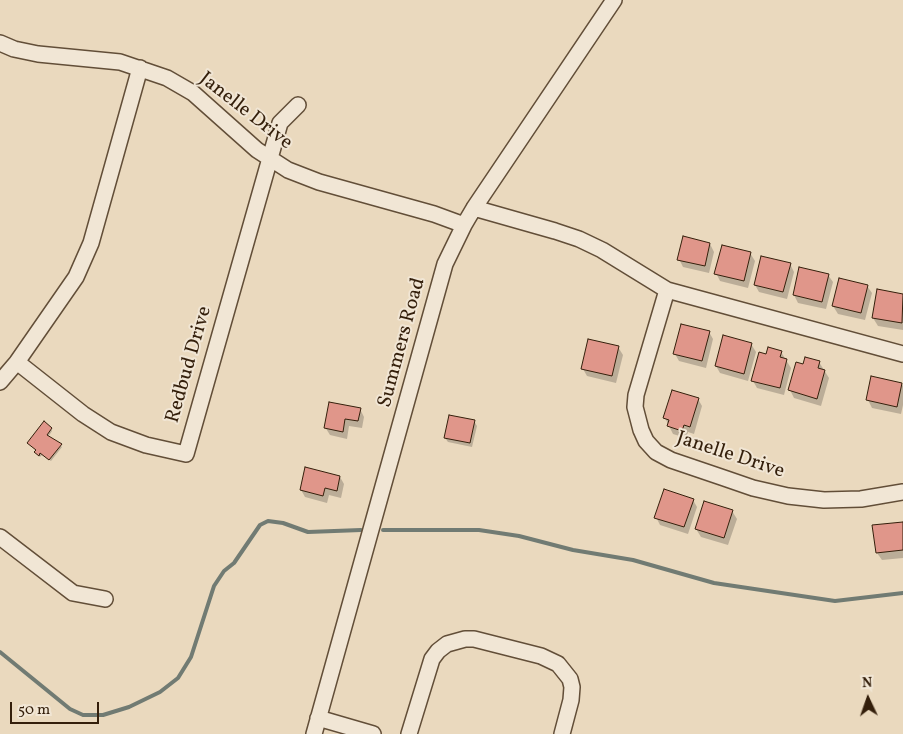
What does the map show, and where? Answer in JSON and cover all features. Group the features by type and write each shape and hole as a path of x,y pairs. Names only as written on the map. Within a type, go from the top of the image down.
{"street":[{"name":"Summers Road","path":"314,734 445,264 474,208 614,0"},
{"name":"Janelle Drive","path":"0,43 14,49 38,54 120,62 167,78 193,93 269,159 288,170 319,182 434,214 464,225"},
{"path":"0,382 17,362 76,277 91,243 140,68"},
{"name":"Redbud Drive","path":"17,362 83,414 111,432 146,445 186,454 280,123 298,105"},
{"path":"474,208 579,239 602,250 666,290 903,354"},
{"name":"Janelle Drive","path":"666,290 636,395 635,407 646,441 656,452 671,460 731,481 788,496 824,500 861,499 903,492"},
{"path":"0,537 73,593 105,599"},
{"path":"409,734 432,658 448,644 464,639 474,639 541,656 558,664 570,680 572,687 571,700 562,734"},
{"path":"318,718 373,734"}],"building":[{"path":"683,236 710,243 705,266 677,260"},
{"path":"722,245 751,252 744,281 714,274"},
{"path":"761,256 791,263 783,292 754,285"},
{"path":"799,267 829,274 822,302 793,295"},
{"path":"839,278 868,285 861,313 832,306"},
{"path":"877,289 903,294 902,323 872,318"},
{"path":"681,324 710,331 702,361 673,354"},
{"path":"723,335 752,343 744,374 715,366"},
{"path":"588,339 619,346 612,376 581,369"},
{"path":"768,347 782,351 780,357 787,359 780,388 751,381 759,352 766,354"},
{"path":"805,357 820,361 818,368 825,370 817,399 788,390 796,362 803,364"},
{"path":"871,376 902,383 897,407 866,400"},
{"path":"672,390 699,398 690,427 684,425 682,431 667,426 669,420 663,418"},
{"path":"329,402 361,408 358,421 345,419 343,432 324,428"},
{"path":"449,415 475,420 470,443 444,438"},
{"path":"44,421 52,428 47,435 62,444 49,460 40,453 39,456 34,452 36,450 27,443"},
{"path":"305,467 340,476 337,491 325,488 323,496 300,490"},
{"path":"664,489 694,499 684,527 654,518"},
{"path":"704,501 733,510 724,538 695,529"},
{"path":"903,522 903,550 876,553 872,525"}],"waterway":[{"path":"0,652 70,709 83,715 103,715 129,707 160,692 178,678 191,657 214,586 224,571 234,563 260,525 268,521 283,523 308,532 361,530"},
{"path":"383,530 479,530 519,536 573,550 633,560 714,583 835,601 903,593"}]}
